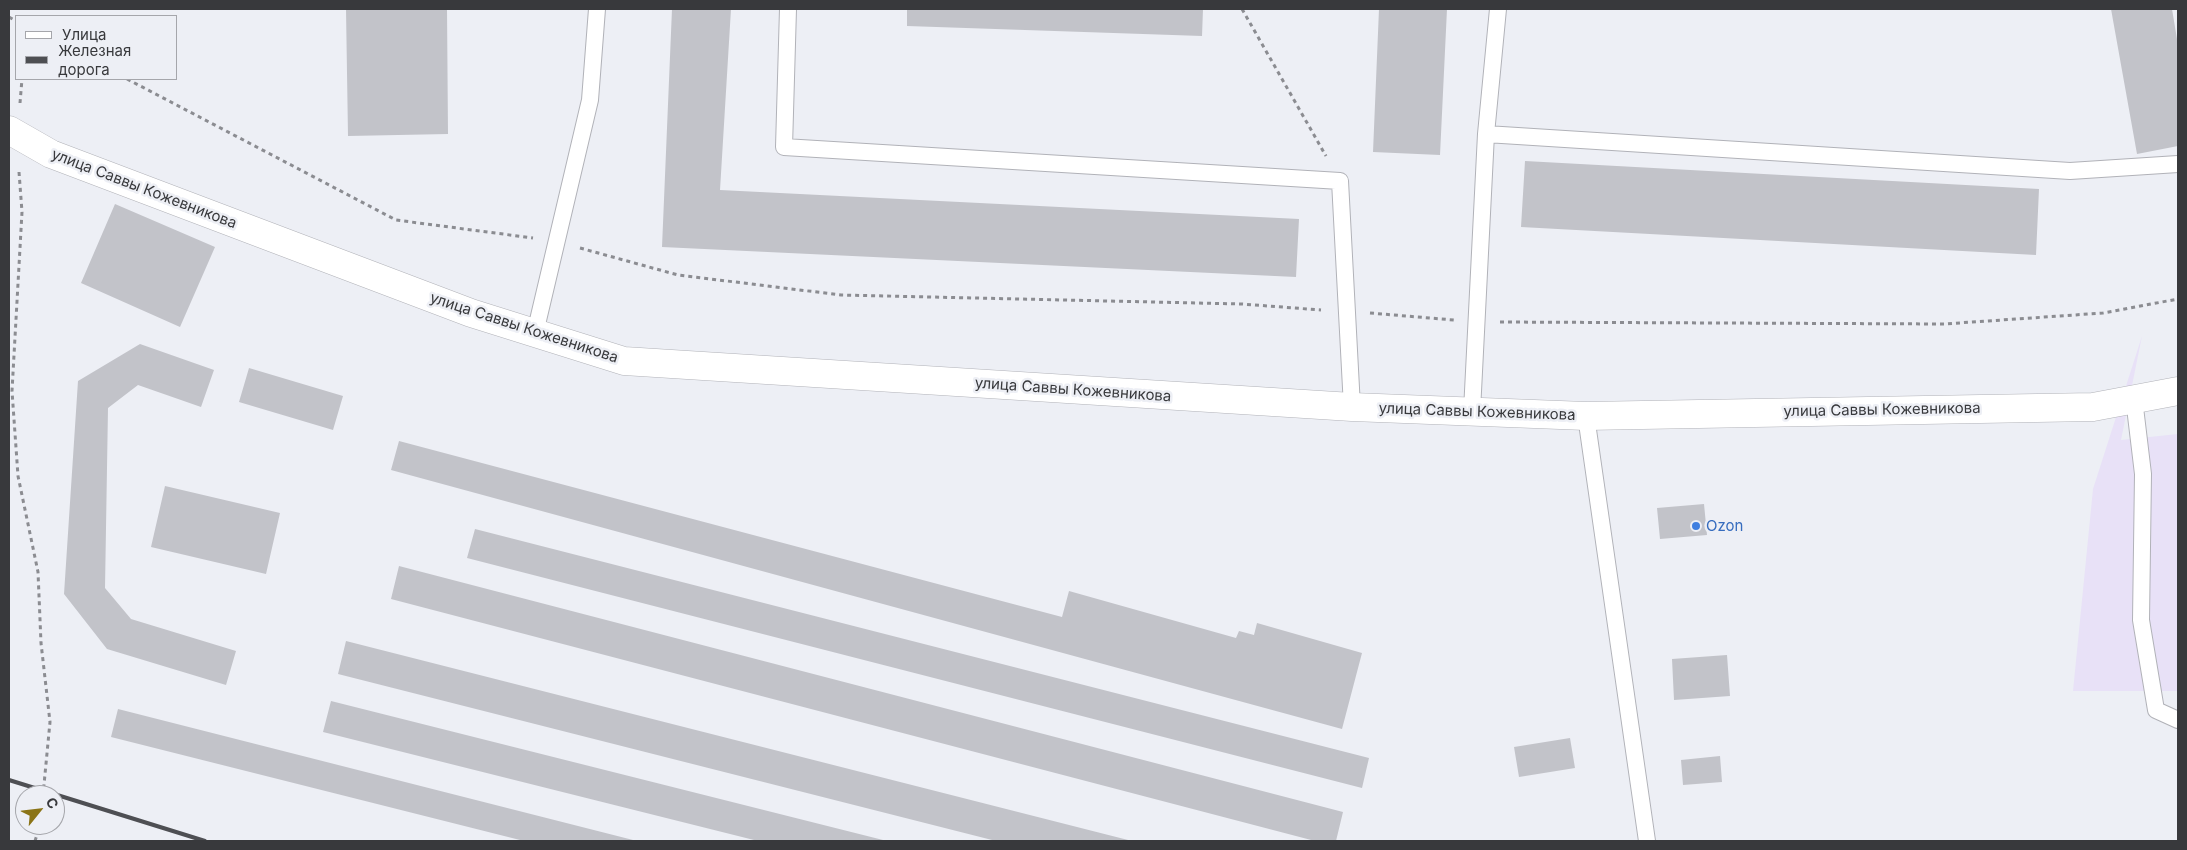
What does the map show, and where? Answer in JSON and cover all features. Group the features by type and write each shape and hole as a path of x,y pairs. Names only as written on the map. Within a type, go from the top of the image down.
{"street":[{"name":"улица Саввы Кожевникова","path":"13,133 60,158 471,313 624,361 1352,407 1586,416 2093,407 2178,391"}],"lane":[{"path":"534,334 590,100 597,9"},
{"path":"788,9 784,147 1340,181 1352,407"},
{"path":"1472,411 1486,134 1498,9"},
{"path":"1486,134 2070,171 2178,164"},
{"path":"2134,399 2143,474 2141,620 2156,710 2178,720"},
{"path":"1586,416 1647,841"}],"path":[{"path":"1242,9 1340,181"},
{"path":"22,80 13,133 22,212 12,391 18,476 38,572 41,643 50,722 44,785"},
{"path":"129,80 396,220 556,241 678,275 841,294 1242,304 1476,322 1944,324 2103,313 2178,299"}],"shaded area":[{"path":"2142,336 2121,440 2178,434 2178,691 2073,691 2093,489"}],"building":[{"path":"346,9 447,9 448,134 348,136"},
{"path":"672,9 731,9 720,190 1299,219 1296,277 662,247"},
{"path":"907,9 1203,9 1202,36 907,26"},
{"path":"1379,9 1447,9 1440,155 1373,152"},
{"path":"2111,9 2172,9 2178,45 2178,146 2137,154"},
{"path":"1525,161 2039,189 2036,255 1521,227"},
{"path":"115,204 215,247 180,327 81,283"},
{"path":"140,344 214,370 201,407 138,385 108,408 105,588 131,619 236,651 226,685 107,649 64,594 78,381"},
{"path":"249,368 343,396 333,430 239,402"},
{"path":"399,441 1062,617 1069,591 1236,638 1239,631 1254,635 1257,623 1362,653 1342,729 391,470"},
{"path":"165,486 280,513 266,574 151,547"},
{"path":"1704,504 1707,535 1660,539 1657,508"},
{"path":"475,529 1369,758 1362,788 467,558"},
{"path":"399,566 1343,812 1336,841 1315,841 391,599"},
{"path":"346,641 1132,841 996,841 338,674"},
{"path":"1727,655 1730,696 1674,700 1672,659"},
{"path":"331,701 887,841 758,841 323,732"},
{"path":"118,709 637,841 524,841 111,737"},
{"path":"1570,738 1575,768 1519,777 1514,747"},
{"path":"1720,756 1722,782 1683,785 1681,760"}],"railway":[{"path":"9,780 205,841"}],"place":[{"name":"Ozon","path":"1696,526"}]}
